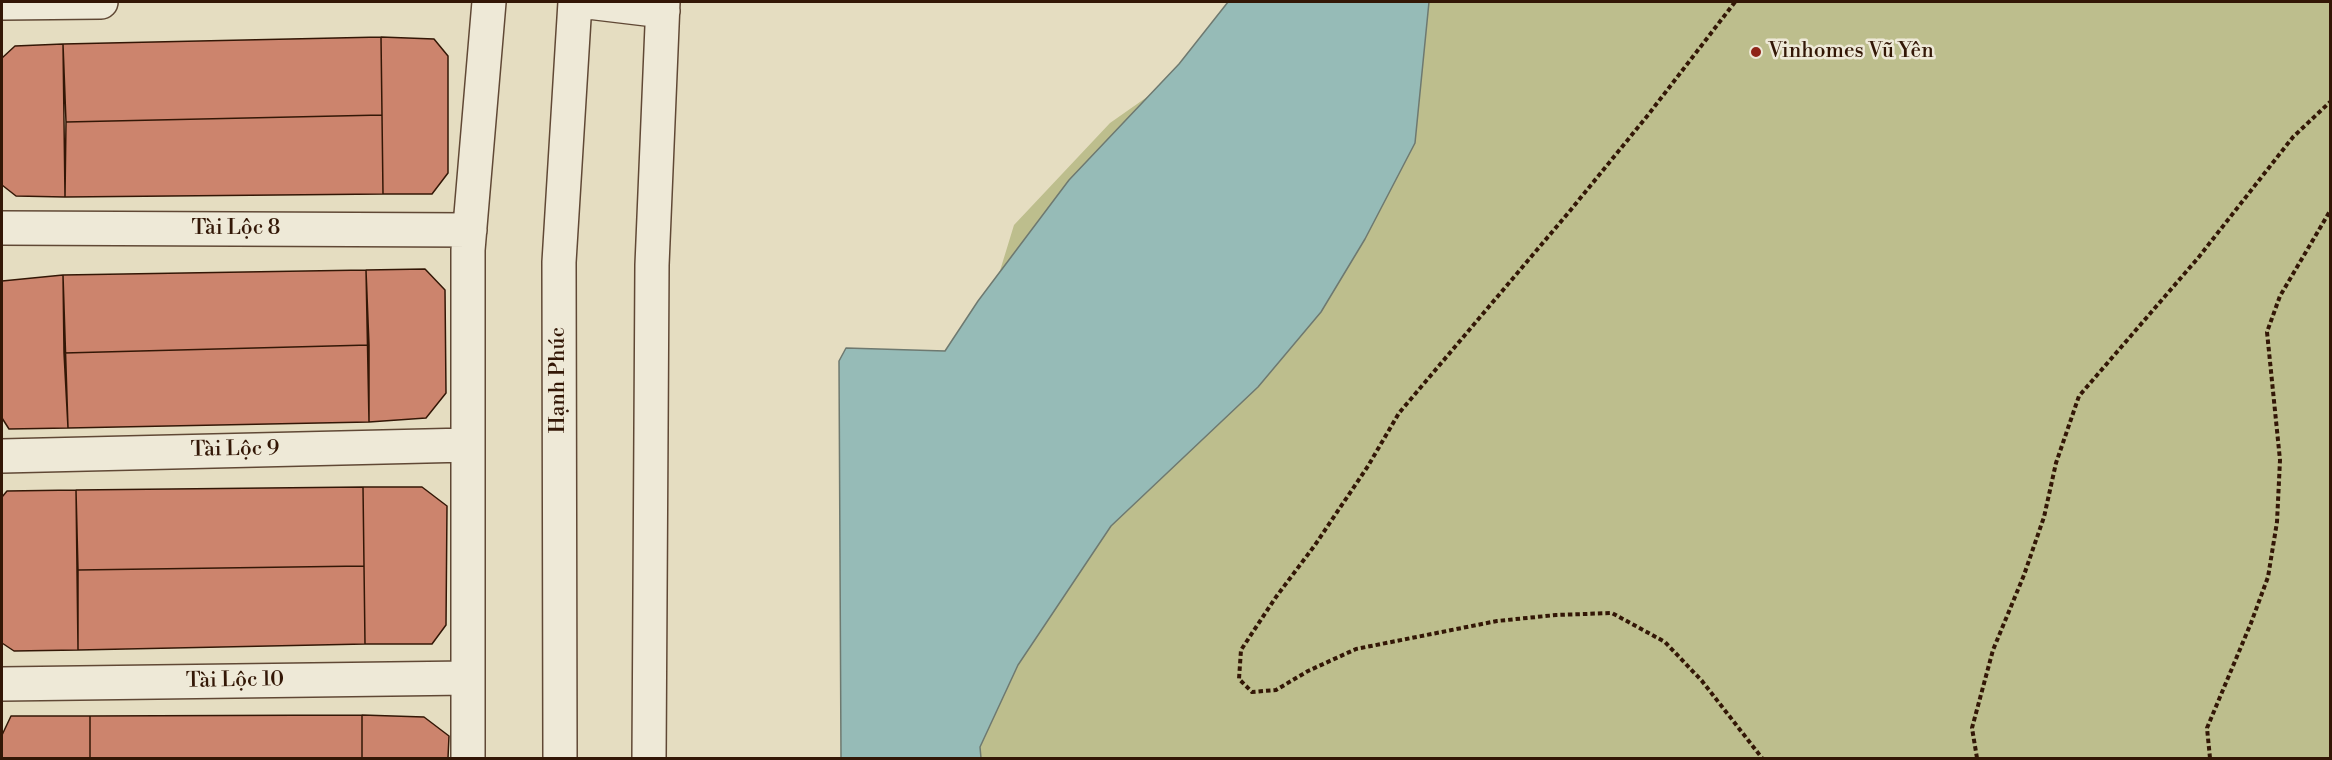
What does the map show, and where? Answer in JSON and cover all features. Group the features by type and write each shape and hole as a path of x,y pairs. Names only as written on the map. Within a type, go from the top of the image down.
{"street":[{"path":"2,3 101,2"},
{"path":"468,759 468,250 489,2"},
{"name":"Hạnh Phúc","path":"560,759 559,262 575,2"},
{"path":"588,2 663,7 652,265 649,759"},
{"name":"Tài Lộc 8","path":"2,228 470,230"},
{"name":"Tài Lộc 9","path":"2,456 468,445"},
{"name":"Tài Lộc 10","path":"2,684 468,678"}],"path":[{"path":"1735,2 1648,115 1569,212 1400,412 1368,466 1241,650 1239,679 1252,692 1276,690 1308,671 1356,649 1497,621 1556,615 1612,613 1665,642 1702,681 1762,759"},
{"path":"1977,759 1972,728 1993,650 2024,575 2044,517 2056,463 2079,396 2198,258 2293,137 2331,102"},
{"path":"2210,759 2207,728 2268,577 2277,522 2280,460 2267,332 2280,296 2331,211"}],"green space":[{"path":"1248,2 2330,2 2330,758 929,758 984,323 1014,225 1110,123 1194,64"}],"water":[{"path":"1228,2 1429,2 1415,143 1365,239 1321,312 1258,387 1111,526 1018,665 980,747 981,758 841,758 839,361 846,348 945,351 978,301 1069,180 1179,64"}],"building":[{"path":"381,37 434,39 448,56 448,173 432,194 383,194"},
{"path":"381,37 382,115 66,122 63,44"},
{"path":"63,44 65,197 16,196 2,185 2,58 15,46"},
{"path":"382,115 383,194 65,197 66,122"},
{"path":"425,269 445,290 446,393 426,418 369,422 366,270"},
{"path":"366,270 369,345 64,353 63,275"},
{"path":"63,275 68,428 9,429 2,418 2,281"},
{"path":"369,345 369,422 68,428 64,353"},
{"path":"363,487 422,487 447,506 446,625 432,644 365,644"},
{"path":"363,487 364,566 78,570 76,490"},
{"path":"76,490 78,650 14,651 2,643 2,497 7,491"},
{"path":"364,566 365,644 78,650 78,570"},
{"path":"362,715 424,717 449,736 448,758 362,758"},
{"path":"362,715 362,758 90,758 90,716"},
{"path":"11,716 90,716 90,758 2,758 2,735"}],"place":[{"name":"Vinhomes Vũ Yên","path":"1756,52"}]}
